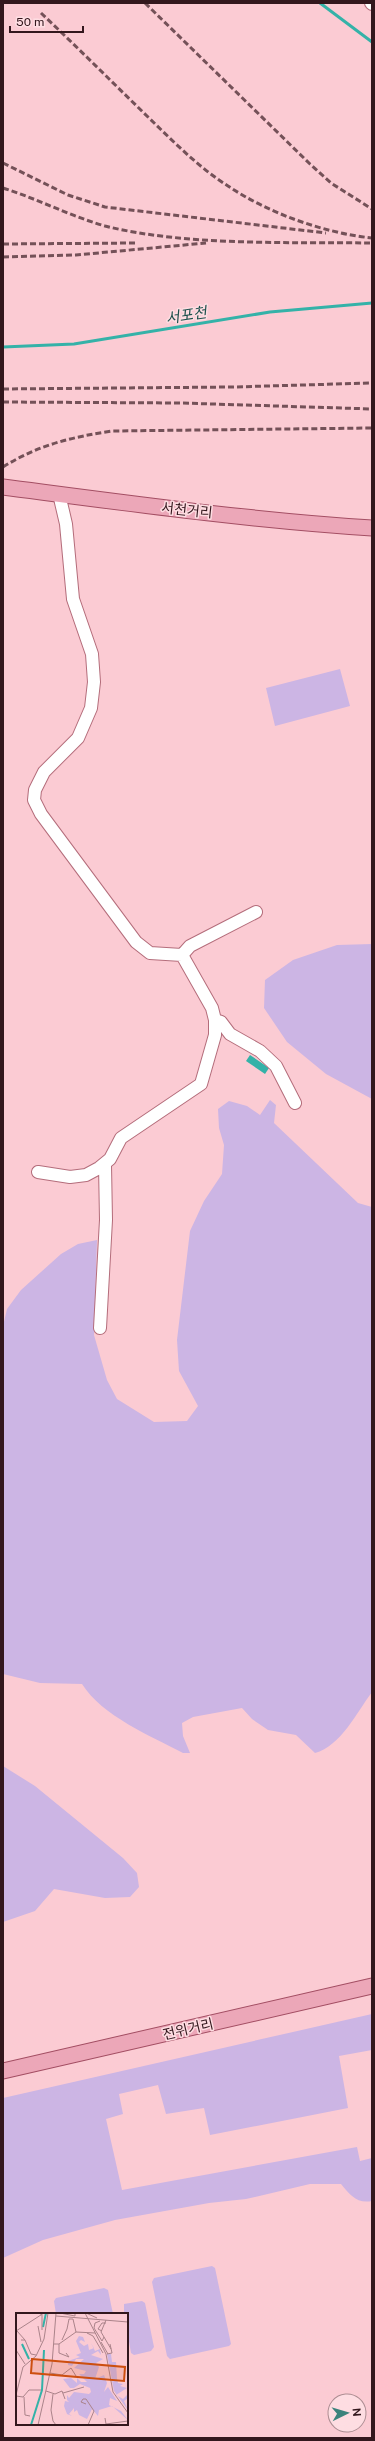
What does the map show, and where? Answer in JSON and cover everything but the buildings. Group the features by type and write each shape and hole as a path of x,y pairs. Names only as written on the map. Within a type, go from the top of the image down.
{"main road":[{"name":"서천거리","path":"3,487 297,523 372,528"},
{"name":"전위거리","path":"3,2071 372,1986"},
{"name":"전위거리","path":"3,2080 372,1996"}],"street":[{"path":"59,494 66,524 73,599 92,654 94,682 91,708 78,738 44,772 34,790 34,800 41,814 136,942 150,953 182,955"},
{"path":"182,955 190,946 256,912"},
{"path":"38,1172 70,1177 86,1175 105,1165 121,1138 201,1084 215,1035 216,1020 212,1008 182,955"},
{"path":"216,1020 221,1022 230,1034 260,1051 276,1066 295,1103"},
{"path":"100,1328 106,1220 105,1165"}],"shaded area":[{"path":"340,669 350,706 275,726 266,688"},
{"path":"372,944 372,1099 326,1074 287,1042 264,1008 265,980 293,960 337,945"},
{"path":"270,1100 276,1105 274,1123 358,1203 372,1207 372,1692 341,1736 324,1749 315,1753 296,1735 268,1730 252,1719 242,1708 193,1717 182,1723 183,1736 190,1753 183,1753 142,1732 114,1715 102,1706 82,1684 40,1683 3,1674 3,1326 7,1309 21,1290 61,1254 78,1244 97,1240 94,1335 107,1380 117,1399 154,1422 187,1421 198,1406 179,1371 177,1340 190,1231 204,1201 222,1174 224,1145 219,1128 218,1109 229,1101 247,1106 260,1115"},
{"path":"3,1766 35,1786 123,1858 137,1873 139,1887 130,1897 105,1898 54,1889 35,1911 3,1922"},
{"path":"372,2014 372,2050 339,2056 348,2108 210,2135 204,2108 166,2114 158,2085 119,2094 123,2114 106,2119 122,2190 357,2147 360,2161 372,2158 372,2201 367,2202 354,2198 341,2184 310,2184 246,2199 209,2203 115,2220 43,2240 3,2258 3,2098"},
{"path":"212,2266 215,2268 231,2344 229,2346 170,2359 167,2356 152,2282 154,2278"},
{"path":"104,2288 108,2290 113,2313 56,2313 54,2301 56,2298"},
{"path":"142,2301 145,2303 154,2347 151,2351 134,2355 131,2353 128,2336 128,2313 124,2313 124,2304"}],"water":[{"path":"250,1055 269,1068 265,1074 246,1061"}],"waterway":[{"path":"320,3 372,42"},
{"name":"서포천","path":"3,347 74,344 270,312 372,303"}],"railway":[{"path":"145,3 310,164 331,183 372,209"},
{"path":"41,13 176,144 217,179 244,196 278,213 335,232 372,238"},
{"path":"3,163 68,195 105,207 326,233"},
{"path":"3,188 105,226 169,237 237,242 371,243"},
{"path":"3,244 135,243"},
{"path":"3,257 76,255 206,243"},
{"path":"3,389 233,387 372,383"},
{"path":"3,402 181,403 372,409"},
{"path":"3,467 29,453 56,443 112,431 372,428"}]}
